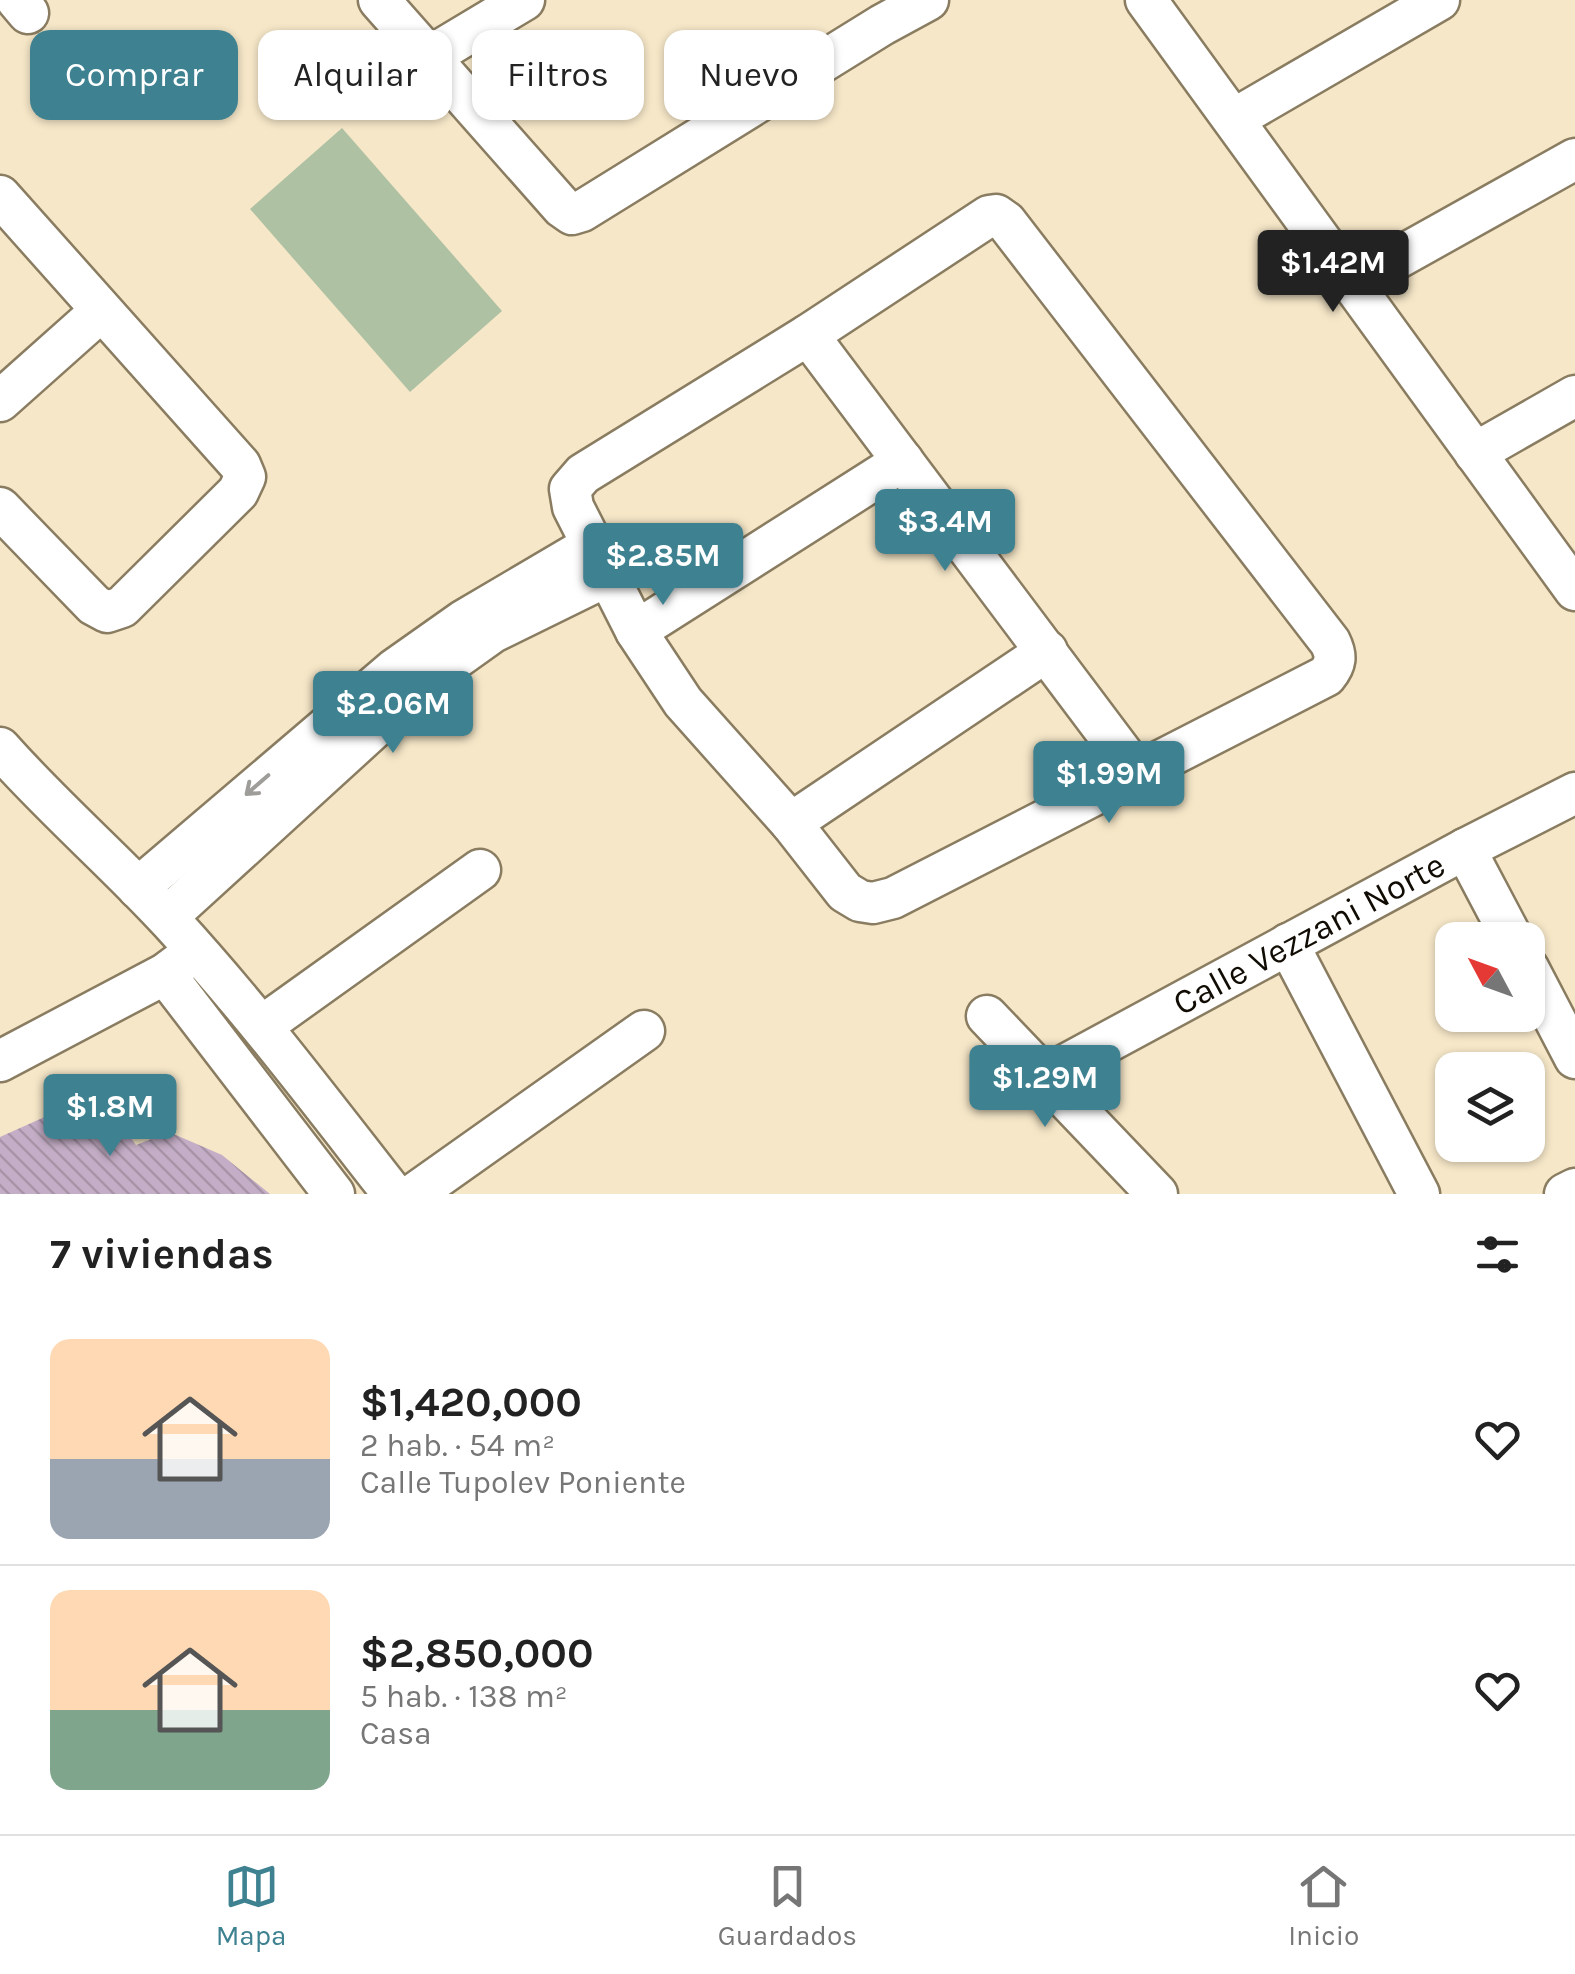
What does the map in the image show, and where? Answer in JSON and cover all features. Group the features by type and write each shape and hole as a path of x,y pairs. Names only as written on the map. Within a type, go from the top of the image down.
{"street":[{"path":"379,0 406,30"},
{"path":"452,44 524,0"},
{"path":"452,82 562,208 572,214 582,211 873,12 928,0"},
{"path":"1146,0 1575,590"},
{"path":"1234,119 1438,0"},
{"path":"1353,283 1575,159"},
{"path":"0,196 240,465 245,478 238,492 122,607 107,612 94,605 0,508"},
{"path":"989,216 1002,217 1336,654 1333,668 1326,676 893,898 873,904 845,892 683,702 636,631 600,560 570,499 574,481 989,216"},
{"path":"0,401 101,311"},
{"path":"808,335 1137,772"},
{"path":"1476,453 1575,396"},
{"path":"636,631 903,461"},
{"path":"138,888 395,669 463,620 600,560"},
{"path":"167,918 430,677 600,560"},
{"path":"790,823 1047,651"},
{"path":"0,748 167,918 181,962 334,1194"},
{"name":"Calle Vezzani Norte","path":"1042,1077 1575,793"},
{"path":"1465,849 1504,922"},
{"path":"262,1026 480,870"},
{"path":"1288,944 1419,1194"},
{"path":"181,962 262,1026 393,1194"},
{"path":"0,1060 181,962"},
{"path":"1545,1001 1575,1058"},
{"path":"987,1016 1156,1194"},
{"path":"414,1194 644,1031"},
{"path":"1565,1194 1575,1188"}],"green space":[{"path":"342,128 502,311 410,392 250,209"}],"building":[{"path":"98,1093 136,1145 169,1132 222,1155 270,1194 0,1194 0,1137"}]}
